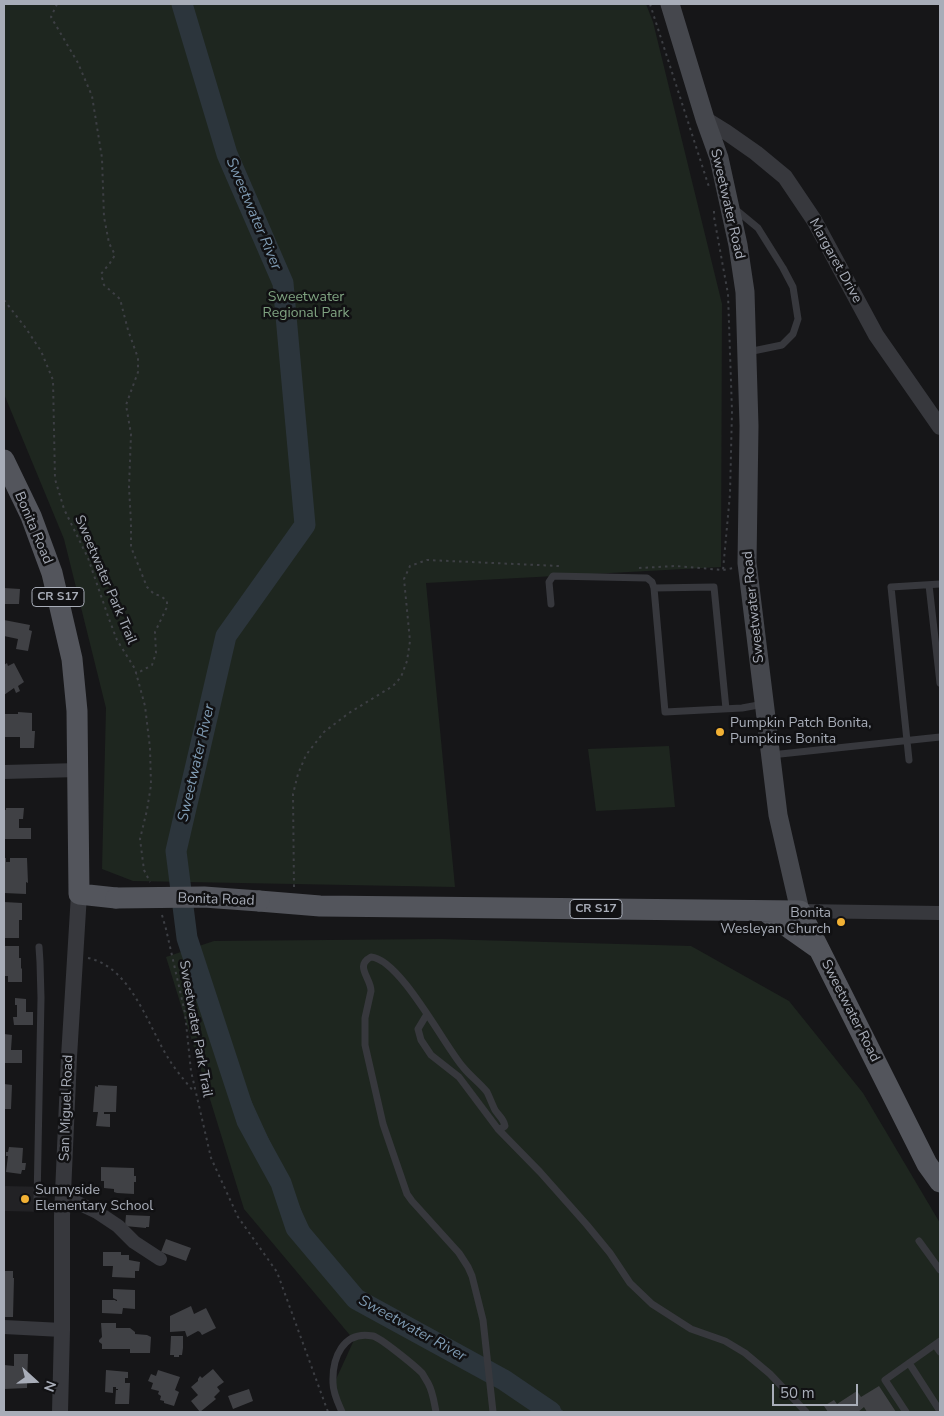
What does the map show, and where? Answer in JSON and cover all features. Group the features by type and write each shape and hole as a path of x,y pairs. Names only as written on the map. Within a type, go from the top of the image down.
{"main road":[{"name":"Sweetwater Road","path":"670,4 705,120 719,158 722,205 738,245 745,292 749,426 747,563 778,815 800,911 926,1164 940,1182"},
{"name":"Bonita Road","path":"4,460 31,516 52,573 72,659 77,711 80,894 116,898 204,897 320,906 800,911"},
{"path":"765,911 820,950"}],"street":[{"name":"Margaret Drive","path":"705,120 756,153 785,177 814,220 876,335 940,427"},
{"path":"4,772 78,770"},
{"name":"San Miguel Road","path":"60,1412 63,1196 68,1057 80,894"},
{"path":"800,911 940,913"},
{"path":"63,1196 97,1212 118,1226 134,1242 160,1259"},
{"path":"4,1327 62,1330"}],"lane":[{"path":"722,205 758,228 793,287 798,319 793,334 782,345 747,352"},
{"path":"551,604 549,582 553,576 647,578 652,582 654,588 665,712 742,708 764,704"},
{"path":"909,760 891,587 940,584"},
{"path":"929,585 940,683"},
{"path":"654,588 714,587 726,709"},
{"path":"770,755 940,737"},
{"path":"37,1202 39,947"},
{"path":"493,1412 483,1320 472,1276 454,1247 407,1194 384,1124 365,1045 365,1018 371,987 363,968 367,959 371,957 380,959 392,969 422,1004 464,1068 488,1094 505,1122 505,1126 498,1129"},
{"path":"427,1014 418,1029 421,1040 431,1055 459,1077 498,1129 540,1172 587,1225 630,1283 652,1304 691,1329 725,1341 745,1353 770,1374 806,1412"},
{"path":"919,1241 940,1270"},
{"path":"342,1412 333,1384 334,1364 338,1352 350,1338 360,1336 376,1337 422,1373 429,1384 436,1412"},
{"path":"906,1412 885,1380 938,1343 940,1352"},
{"path":"909,1363 940,1411"}],"path":[{"path":"57,4 51,17 78,63 92,96 97,126 102,158 104,217 109,243 114,256 100,274 104,285 120,299 138,358 138,372 126,405 131,434 129,487 132,523 131,547 147,587 166,601 167,607 155,632 156,653 152,666 136,674"},
{"path":"650,4 709,190"},
{"path":"722,205 714,217 728,294 732,411 730,494 723,570"},
{"name":"Sweetwater Park Trail","path":"4,300 41,351 53,380 55,479 64,508 88,558 117,640 135,669 145,706 150,748 151,785 140,839 144,870 152,887"},
{"path":"294,891 292,809 293,794 298,774 306,755 324,732 349,713 393,686 401,677 407,661 410,641 404,579 410,566 427,560 562,566"},
{"path":"638,568 676,566 723,570 747,563"},
{"name":"Sweetwater Park Trail","path":"162,914 185,1013 191,1071 211,1158 238,1217 277,1272 328,1412"},
{"path":"75,956 93,959 111,967 135,995 170,1061 196,1094"}],"shaded area":[{"path":"203,958 245,1087 314,1238 362,1291 454,1343 565,1412 557,1412 452,1347 360,1297 309,1238 238,1081 197,960"},
{"name":"Sunnyside Elementary School","path":"4,1186 47,1187 46,1212 4,1211"}],"green space":[{"name":"Sweetwater Regional Park","path":"4,4 646,4 653,22 722,304 721,567 426,583 455,887 133,881 102,869 106,708 64,539 4,394"},
{"path":"669,746 675,807 596,811 588,749"},
{"path":"439,939 691,946 789,1001 863,1093 940,1223 940,1412 340,1412 332,1388 354,1340 244,1209 166,957 214,941"}],"building":[{"path":"4,588 20,589 19,604 4,604"},
{"path":"4,620 30,625 29,630 32,631 28,651 16,649 18,639 4,636"},
{"path":"7,663 8,666 14,663 24,682 18,686 20,691 16,693 14,688 4,695 4,665"},
{"path":"18,712 32,713 32,731 35,731 34,748 20,748 20,737 4,737 4,714 18,714"},
{"path":"6,808 24,808 23,819 19,819 19,828 31,828 31,839 4,839 4,810"},
{"path":"4,858 6,858 6,862 10,862 10,858 27,858 28,883 26,882 26,894 4,893"},
{"path":"4,902 22,903 22,920 19,920 19,938 4,938"},
{"path":"4,946 19,946 22,982 8,982 8,976 4,976"},
{"path":"15,998 26,999 26,1012 33,1012 33,1025 14,1025 13,1017 17,1017"},
{"path":"4,1034 12,1035 11,1050 22,1050 22,1063 4,1063"},
{"path":"4,1084 12,1085 11,1109 4,1109"},
{"path":"98,1085 117,1086 116,1112 104,1112 104,1114 110,1114 110,1127 96,1126 98,1112 93,1112 95,1086 98,1087"},
{"path":"9,1147 23,1148 22,1163 26,1163 25,1170 22,1170 21,1174 6,1172 8,1156 6,1156 6,1152 8,1152"},
{"path":"101,1167 134,1168 136,1182 134,1182 134,1194 117,1193 114,1192 114,1189 104,1188 104,1181 101,1181"},
{"path":"126,1215 150,1216 149,1227 125,1226"},
{"path":"166,1239 191,1248 186,1261 161,1252"},
{"path":"103,1252 121,1252 121,1255 129,1255 129,1260 140,1262 139,1271 135,1271 135,1278 112,1277 113,1266 103,1266"},
{"path":"4,1271 13,1271 13,1317 4,1317"},
{"path":"113,1289 135,1290 135,1309 123,1308 122,1314 102,1313 102,1300 117,1301 117,1300 113,1298"},
{"path":"191,1306 194,1314 206,1308 216,1328 202,1335 198,1331 187,1337 185,1331 170,1332 170,1316"},
{"path":"101,1323 116,1323 116,1328 130,1328 135,1334 151,1337 150,1353 130,1353 130,1349 102,1349 102,1344 99,1342 102,1337"},
{"path":"171,1336 183,1336 182,1355 179,1355 179,1357 170,1355"},
{"path":"14,1354 28,1354 27,1388 4,1389 4,1365 14,1366"},
{"path":"213,1369 224,1382 217,1387 220,1391 214,1397 216,1399 200,1412 191,1401 198,1395 191,1387 198,1381 200,1376 202,1378"},
{"path":"106,1370 128,1372 128,1378 125,1378 125,1383 130,1383 129,1404 115,1404 116,1390 118,1390 116,1387 113,1387 113,1393 105,1392"},
{"path":"158,1370 180,1377 175,1390 179,1392 174,1406 164,1403 164,1401 160,1400 159,1391 151,1389 153,1383 148,1381 151,1374 156,1376"},
{"path":"879,1386 896,1412 867,1412 864,1407 858,1412 828,1412 824,1406 834,1400 837,1404 857,1391 861,1397"},
{"path":"249,1389 253,1401 233,1409 228,1396"}],"waterway":[{"name":"Sweetwater River","path":"182,4 227,154 283,283 305,525 226,636 176,851 187,938 247,1121 281,1183 296,1228 356,1299 504,1380 551,1412"}],"place":[{"name":"Pumpkin Patch Bonita, Pumpkins Bonita","path":"720,732"},
{"name":"Bonita Wesleyan Church","path":"841,922"},
{"name":"Sunnyside Elementary School","path":"25,1199"}]}
